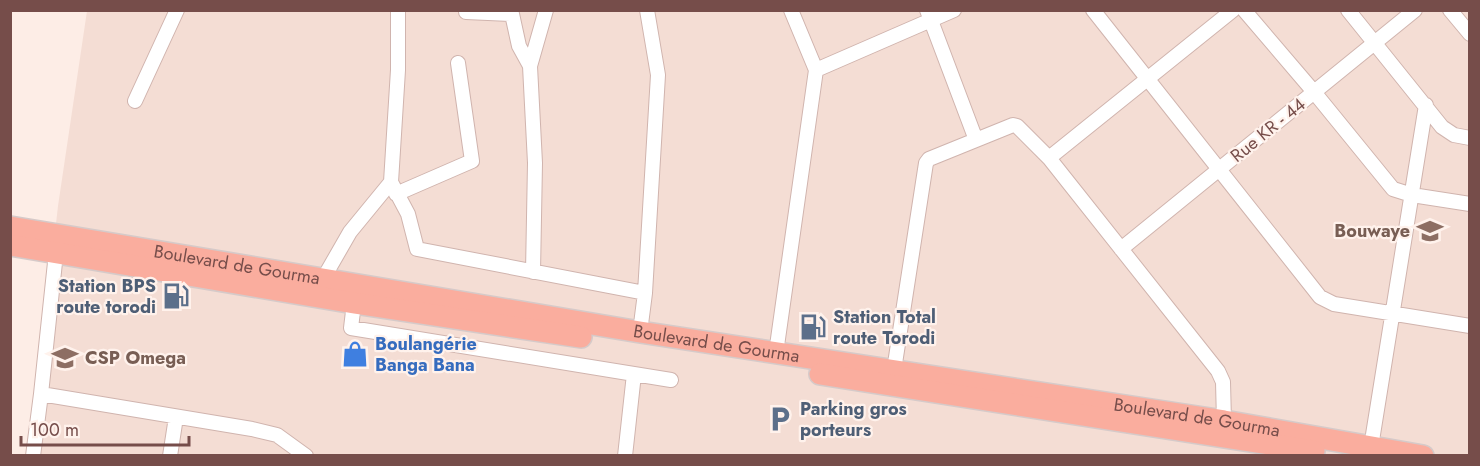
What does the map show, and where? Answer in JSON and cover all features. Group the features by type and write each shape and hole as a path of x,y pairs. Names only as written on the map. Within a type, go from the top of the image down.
{"highway":[{"name":"Boulevard de Gourma","path":"10,227 321,288 354,303 666,350 1276,451 1341,456"},
{"name":"Boulevard de Gourma","path":"10,245 640,332 1224,421 1423,456"}],"street":[{"path":"135,101 177,10"},
{"path":"398,10 393,188 408,214 417,249 645,292"},
{"path":"533,272 535,163 531,66 546,10"},
{"path":"640,332 645,292 658,75 647,10"},
{"path":"776,353 816,70 791,10"},
{"path":"816,70 929,15 954,10"},
{"path":"1093,10 1320,297 1334,304 1470,326"},
{"path":"1049,158 1233,10"},
{"path":"1244,10 1393,189 1412,195 1470,204"},
{"path":"1348,10 1447,132 1470,138"},
{"name":"Rue KR - 44","path":"1121,249 1415,10"},
{"path":"1450,10 1470,34"},
{"path":"466,12 514,15 519,46 531,66"},
{"path":"929,15 976,140"},
{"path":"321,288 350,232 393,188 472,161 458,63"},
{"path":"1371,447 1426,105"},
{"path":"894,370 928,159 1013,125 1021,127 1049,158 1218,372 1223,382 1224,421"},
{"path":"33,456 56,253"},
{"path":"354,303 351,328 671,380"},
{"path":"625,456 634,374"},
{"path":"41,394 252,429 277,435 306,456"},
{"path":"170,456 176,417"}],"shaded area":[{"path":"87,11 1469,11 1469,455 30,456 58,206"}],"place":[{"name":"Bouwaye","path":"1430,231"},
{"name":"Station BPS route torodi","path":"176,296"},
{"name":"Station Total route Torodi","path":"813,327"},
{"name":"Boulangérie Banga Bana","path":"355,354"},
{"name":"CSP Omega","path":"65,358"},
{"name":"Parking gros porteurs","path":"780,419"}]}
